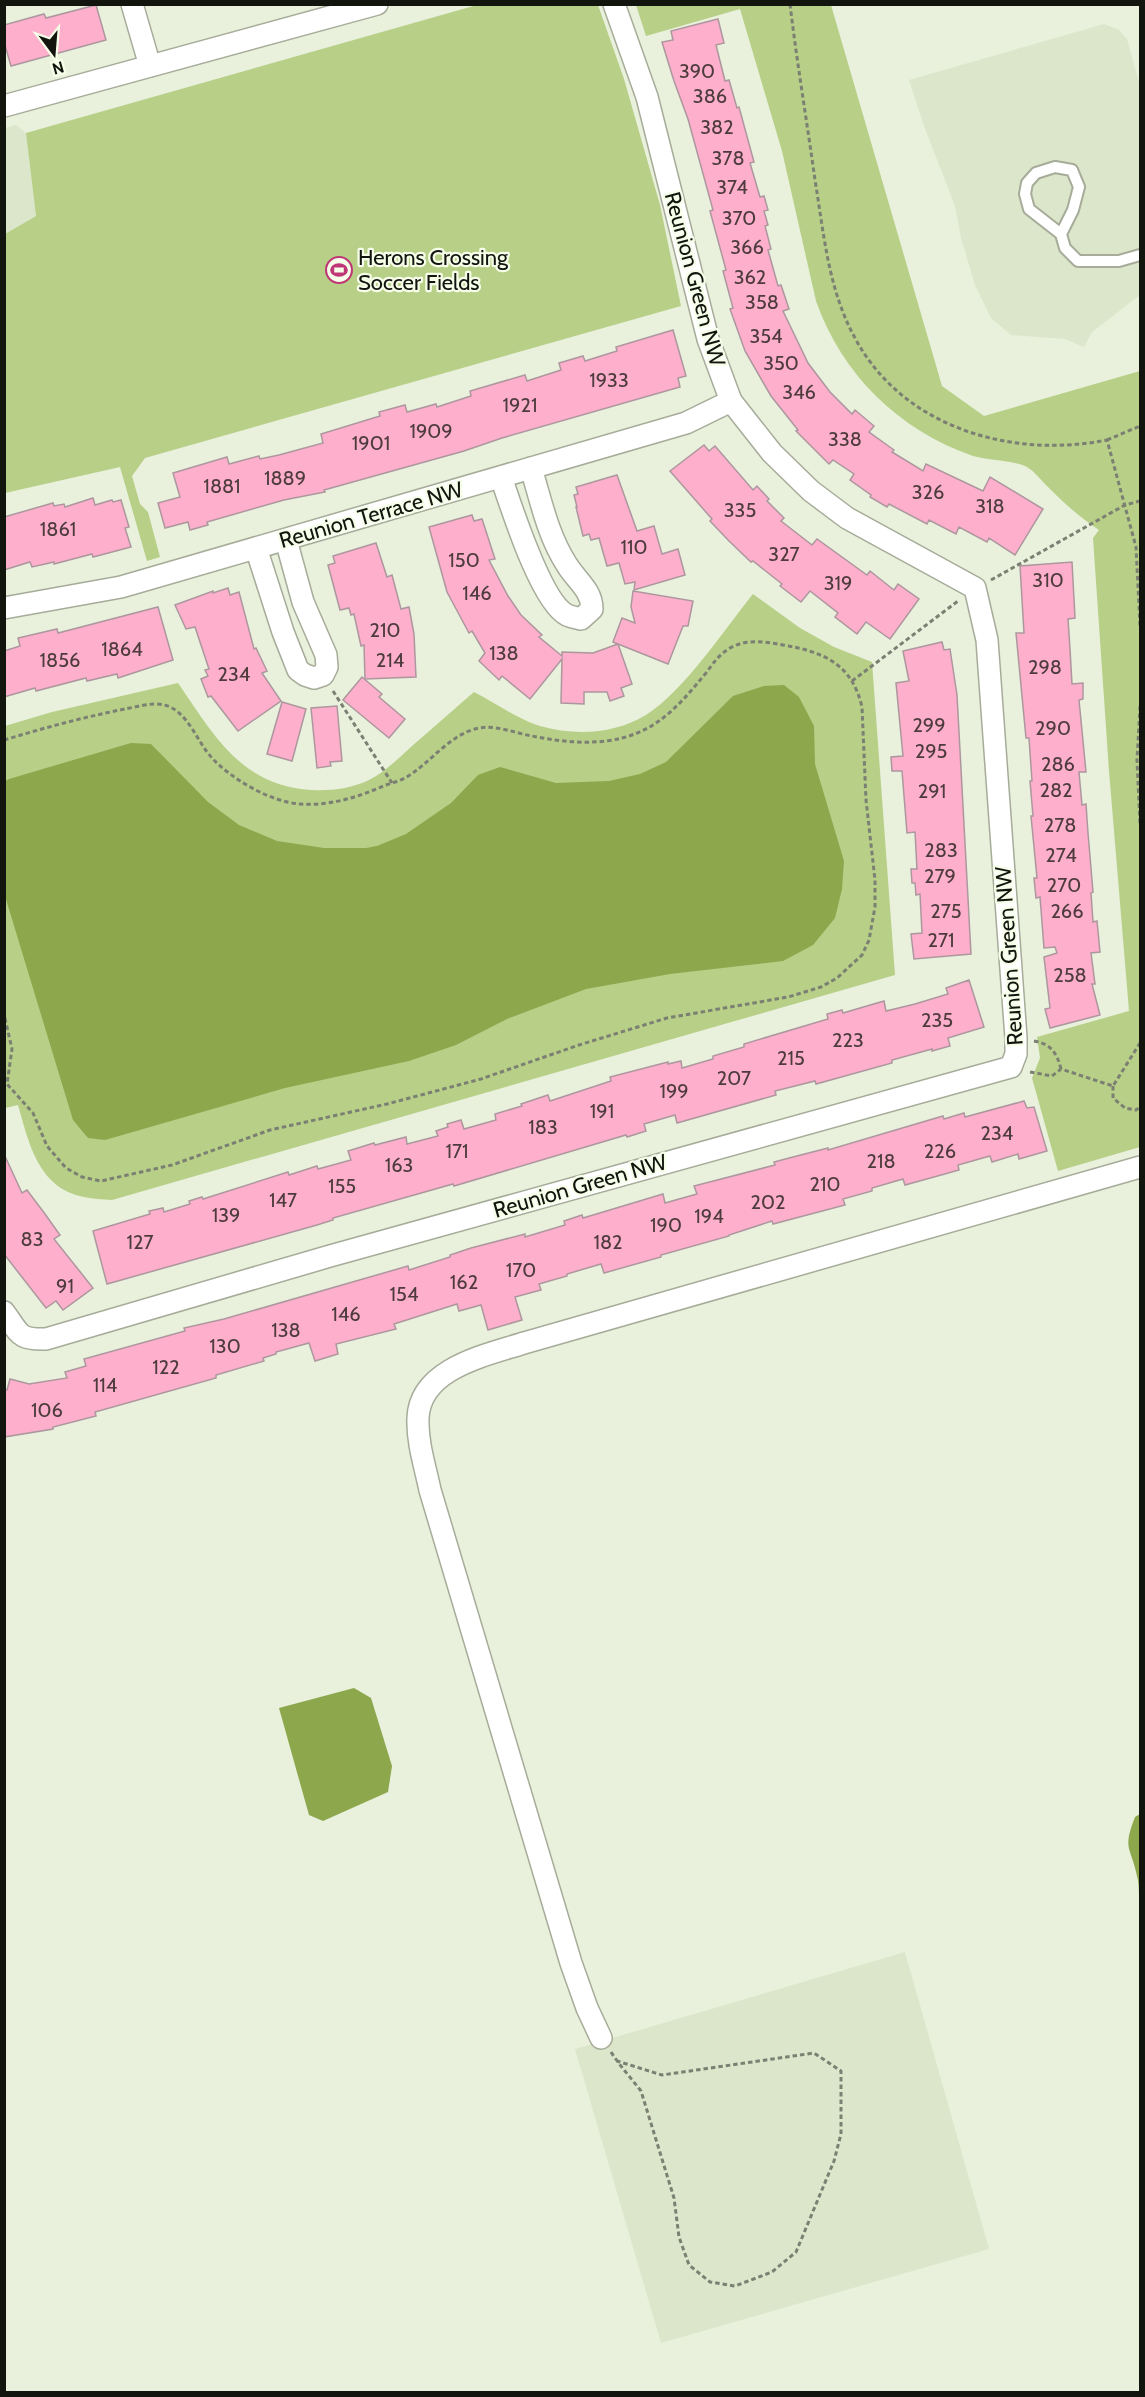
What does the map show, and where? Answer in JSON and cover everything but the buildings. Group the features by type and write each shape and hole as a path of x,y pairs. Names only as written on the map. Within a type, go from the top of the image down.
{"street":[{"path":"132,4 150,66"},
{"path":"4,106 377,4"},
{"name":"Reunion Green NW","path":"4,1312 17,1331 27,1340 46,1339 330,1256 1011,1067 1016,1054 1016,1038 987,640 975,588 847,518 811,491 772,453 731,401 708,339 647,97 614,4"},
{"name":"Reunion Terrace NW","path":"4,608 121,587 686,423 731,401"},
{"path":"501,477 520,533 556,605 566,615 581,619 592,609 592,598 567,567 557,548 531,468"},
{"path":"256,548 283,632 298,670 314,678 323,675 327,667 326,655 303,602 286,540"},
{"path":"602,2038 587,2008 571,1963 430,1490 419,1443 418,1415 424,1392 450,1370 492,1353 1140,1167"}],"lane":[{"path":"1061,234 1079,187 1072,170 1055,166 1036,173 1027,183 1025,194 1029,209 1061,234 1065,248 1078,261 1119,261 1140,255"}],"path":[{"path":"790,4 796,61 829,268 839,303 856,340 866,355 886,379 907,398 954,428 987,439 1020,445 1083,445 1107,440 1140,426"},
{"path":"1107,440 1136,547 1140,626"},
{"path":"4,740 87,716 138,706 165,705 179,713 213,759 258,791 296,804 317,805 338,802 404,778 460,736 477,729 502,729 533,737 582,742 607,741 632,736 653,726 672,712 722,654 735,646 749,642 766,642 810,650 835,661 859,694 862,708 866,810 875,880 869,940 862,956 852,967 821,987 788,997 668,1018 579,1045 481,1079 387,1104 270,1130 172,1165 102,1180 82,1177 66,1168 47,1146 33,1113 6,1085 12,1049 4,1014"},
{"path":"323,675 392,783"},
{"path":"1140,706 1137,760 1140,825"},
{"path":"1016,1038 1044,1043 1053,1049 1061,1069"},
{"path":"1140,1043 1113,1086 1113,1098 1125,1108 1136,1110 1140,1107"},
{"path":"1011,1067 1052,1076 1061,1069"},
{"path":"1061,1069 1113,1086"},
{"path":"814,2053 841,2071 841,2134 834,2161 796,2252 772,2272 735,2286 710,2282 689,2265 679,2236 674,2198 641,2091 617,2061 662,2075 814,2053"}],"shaded area":[{"name":"Herons Crossing Soccer Fields","path":"477,5 598,5 624,79 660,205 681,306 145,458 132,476 140,504 148,512 160,557 147,561 120,467 5,493 5,234 36,216 26,133"},
{"path":"636,5 831,5 942,386 984,416 1140,371 1140,1147 1058,1171 1032,1078 1040,1058 1037,1037 1129,1011 1093,538 1099,530 1072,509 1027,467 1017,463 973,456 946,445 898,415 858,376 841,353 827,328 816,301 782,151 740,9 646,36"},
{"path":"1104,24 1119,30 1127,39 1140,86 1140,295 1092,332 1084,347 1065,339 1011,335 991,318 975,285 961,238 955,206 909,80"},
{"path":"16,125 26,133 36,216 5,234 5,128"},
{"path":"753,594 800,628 834,647 872,662 895,975 112,1200 87,1198 68,1192 46,1174 26,1134 18,1105 5,1108 5,726 52,712 178,683 217,738 247,768 286,786 311,790 340,789 355,786 381,773 474,692 524,720 553,729 594,731 634,721 646,715 675,691"},
{"path":"784,685 799,697 814,726 815,764 844,861 842,889 835,918 813,945 783,961 670,974 586,989 507,1019 456,1045 409,1061 285,1088 105,1140 88,1138 73,1120 5,896 4,782 131,743 151,744 208,802 239,825 277,841 324,848 366,848 406,834 451,803 478,775 500,767 556,783 609,781 640,774 666,762 733,696 764,686"},
{"path":"354,1688 371,1698 392,1766 388,1792 323,1821 309,1815 279,1708"},
{"path":"1140,1814 1140,1905 1138,1880 1128,1842 1135,1817"},
{"path":"905,1952 989,2249 661,2343 575,2049"}],"place":[{"name":"Herons Crossing Soccer Fields","path":"339,270"}]}
